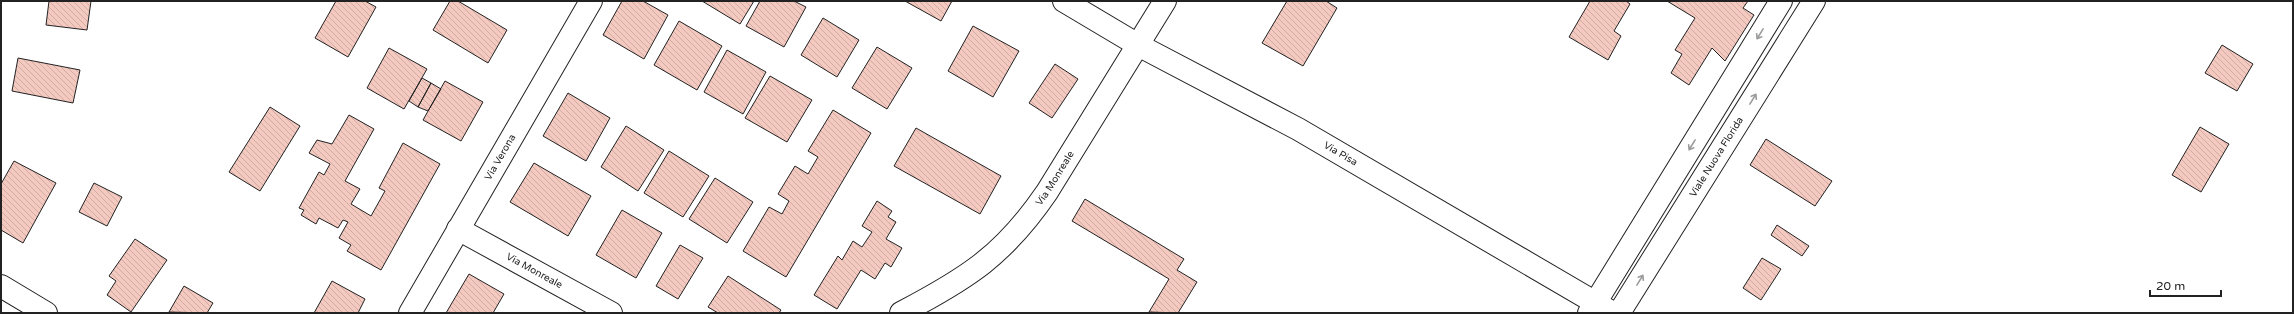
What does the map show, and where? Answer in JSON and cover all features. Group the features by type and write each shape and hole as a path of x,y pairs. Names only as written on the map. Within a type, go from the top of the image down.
{"street":[{"name":"Via Verona","path":"410,313 590,1"},
{"name":"Via Pisa","path":"1064,1 1138,45 1298,129 1599,310"},
{"name":"Via Monreale","path":"901,313 967,277 993,256 1018,230 1048,192 1165,1"},
{"path":"1599,310 1781,1"},
{"name":"Viale Nuova Florida","path":"1619,313 1814,1"},
{"name":"Via Monreale","path":"458,229 611,313"},
{"path":"1,286 46,313"}],"building":[{"path":"49,1 91,1 87,30 46,25"},
{"path":"336,1 365,1 376,7 348,57 315,38"},
{"path":"450,1 458,1 507,30 488,63 433,30"},
{"path":"622,1 643,1 668,15 644,59 603,35"},
{"path":"702,1 754,1 740,24"},
{"path":"760,1 794,1 806,7 784,47 746,26"},
{"path":"905,1 952,1 941,21"},
{"path":"1287,1 1326,1 1337,8 1303,66 1262,43"},
{"path":"1590,1 1626,1 1630,4 1614,31 1621,36 1608,60 1569,37"},
{"path":"1667,1 1748,1 1743,8 1754,15 1725,61 1712,48 1689,85 1671,73 1682,54 1675,50 1695,18"},
{"path":"823,18 859,40 837,77 801,55"},
{"path":"679,21 722,46 697,90 654,65"},
{"path":"973,26 1019,51 993,97 948,71"},
{"path":"2222,45 2253,64 2237,91 2205,73"},
{"path":"877,47 912,68 887,109 852,88"},
{"path":"389,48 427,69 404,109 367,88"},
{"path":"727,50 766,72 743,114 704,92"},
{"path":"18,58 80,70 73,103 12,91"},
{"path":"1055,64 1078,79 1052,118 1029,103"},
{"path":"770,76 812,100 787,142 745,118"},
{"path":"422,78 431,83 418,107 409,101"},
{"path":"445,81 483,102 461,141 423,120"},
{"path":"431,83 441,89 428,111 418,107"},
{"path":"568,93 610,118 586,161 543,136"},
{"path":"270,107 300,126 260,191 229,172"},
{"path":"833,110 871,133 786,277 743,251 769,207 782,214 789,201 778,194 795,166 808,174 818,157 808,151"},
{"path":"349,115 374,129 345,181 360,189 351,204 371,216 385,191 379,188 403,143 440,164 381,270 347,251 351,245 339,238 348,222 343,220 338,228 319,218 316,224 301,215 304,210 299,208 319,172 324,175 330,164 309,153 317,140 332,144"},
{"path":"626,126 664,150 638,191 601,167"},
{"path":"2200,127 2229,144 2201,192 2172,175"},
{"path":"916,128 1001,176 980,214 894,166"},
{"path":"1766,139 1832,181 1815,206 1750,165"},
{"path":"669,151 709,176 683,217 644,193"},
{"path":"14,161 56,183 23,243 1,230 1,184"},
{"path":"534,163 591,196 568,236 510,202"},
{"path":"715,178 753,202 727,243 689,219"},
{"path":"94,183 122,197 107,226 79,212"},
{"path":"1085,199 1184,259 1177,270 1197,282 1178,313 1149,312 1169,279 1072,221"},
{"path":"877,201 892,211 888,217 896,222 886,239 902,248 891,267 885,263 875,279 861,270 837,309 814,295 838,256 842,260 853,241 862,247 872,232 862,226"},
{"path":"622,210 662,233 636,278 596,255"},
{"path":"1777,225 1809,246 1802,256 1771,235"},
{"path":"135,239 167,260 131,312 107,295 116,281 109,276"},
{"path":"680,245 703,258 678,299 656,286"},
{"path":"1762,258 1781,269 1761,300 1743,288"},
{"path":"469,274 504,294 493,313 446,313"},
{"path":"728,276 781,310 779,313 718,313 708,307"},
{"path":"332,281 365,299 358,313 314,313"},
{"path":"184,286 213,303 207,313 169,312"}]}
